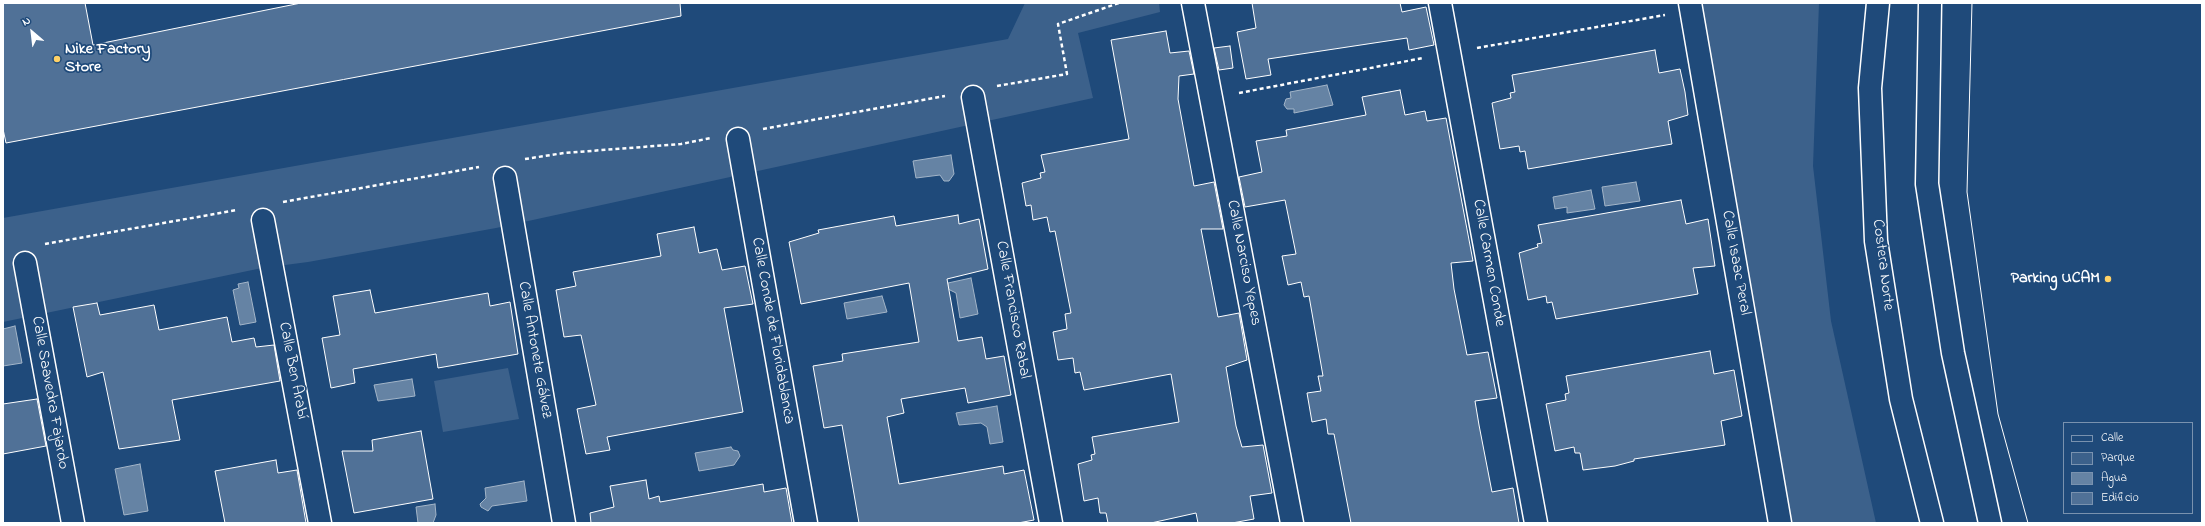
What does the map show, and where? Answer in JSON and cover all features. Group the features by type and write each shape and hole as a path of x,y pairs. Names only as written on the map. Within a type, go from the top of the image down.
{"street":[{"name":"Calle Narciso Yepes","path":"1193,3 1292,523"},
{"name":"Calle Carmen Conde","path":"1440,3 1536,523"},
{"name":"Calle Isaac Peral","path":"1690,3 1780,523"},
{"name":"Costera Norte","path":"1878,3 1870,88 1876,241 1901,399 1932,523"},
{"path":"1930,3 1927,184 1953,353 1990,523"},
{"name":"Calle Francisco Rabal","path":"973,97 1051,523"},
{"name":"Calle Conde de Floridablanca","path":"738,139 806,523"},
{"name":"Calle Antonete Gálvez","path":"505,178 564,523"},
{"name":"Calle Ben Arabí","path":"269,211 320,523"},
{"name":"Calle Saavedra Fajardo","path":"25,263 73,523"}],"path":[{"path":"994,87 1067,74 1058,24 1119,3"},
{"path":"760,129 948,95"},
{"path":"518,160 564,153 681,144 716,137"},
{"path":"269,211 487,166"},
{"path":"37,245 244,208"}],"green space":[{"path":"1025,3 1159,3 1160,12 1078,33 1093,98 496,228 308,262 262,268 3,322 3,218 1008,39"},
{"path":"1688,3 1819,3 1813,166 1831,321 1876,523 1779,523"},
{"path":"508,368 519,419 443,432 434,381"}],"water":[{"path":"1327,85 1333,105 1294,113 1294,109 1287,109 1284,105 1286,99 1291,98 1290,92"},
{"path":"951,155 954,174 949,181 944,181 940,175 916,178 913,161"},
{"path":"1636,182 1640,201 1605,206 1602,187"},
{"path":"1591,190 1595,209 1567,213 1567,207 1555,209 1553,197"},
{"path":"971,278 978,314 960,318 956,293 948,289 948,283"},
{"path":"248,282 256,322 240,325 233,290 239,288 238,284"},
{"path":"882,296 887,312 847,319 844,303"},
{"path":"15,326 22,363 3,366 3,329"},
{"path":"412,379 415,396 378,401 374,385"},
{"path":"997,406 1003,442 990,444 987,427 981,423 959,425 956,413"},
{"path":"731,447 733,450 738,451 740,456 734,465 699,471 695,453"},
{"path":"140,464 148,511 124,515 115,469"},
{"path":"524,481 527,501 492,506 488,511 481,507 480,504 486,498 485,488"},
{"path":"435,504 436,515 433,523 418,523 416,507"}],"building":[{"path":"3,3 85,3 93,45 301,3 680,3 681,16 6,143 3,129"},
{"path":"1252,3 1400,3 1402,12 1426,7 1434,45 1409,50 1407,38 1268,59 1271,75 1246,79 1237,32 1256,28"},
{"path":"1166,31 1170,53 1189,51 1194,74 1179,76 1178,99 1194,186 1214,182 1223,229 1201,229 1218,317 1239,313 1247,360 1226,367 1236,426 1242,447 1263,445 1272,493 1250,496 1254,519 1232,523 1198,523 1196,513 1151,523 1108,523 1106,513 1100,513 1098,498 1084,501 1078,464 1092,460 1091,455 1095,454 1092,437 1179,422 1171,374 1084,390 1080,372 1075,373 1073,358 1058,360 1053,332 1067,329 1065,314 1071,313 1055,231 1050,232 1047,217 1033,220 1031,205 1026,206 1022,183 1041,178 1040,173 1045,172 1041,155 1129,139 1111,40"},
{"path":"1230,46 1233,68 1219,70 1214,48"},
{"path":"1655,50 1659,73 1680,69 1685,92 1688,115 1668,121 1672,144 1528,169 1525,151 1520,152 1519,146 1500,149 1492,103 1511,98 1510,93 1515,92 1512,75"},
{"path":"1400,90 1405,115 1425,111 1427,121 1446,118 1473,261 1451,263 1454,289 1467,355 1488,352 1497,398 1475,401 1492,492 1513,488 1519,523 1351,523 1334,434 1328,434 1326,419 1312,422 1307,393 1321,391 1318,376 1323,376 1309,296 1304,297 1301,282 1288,285 1282,256 1296,254 1285,200 1245,207 1239,177 1262,172 1256,141 1287,136 1286,130 1366,115 1362,97"},
{"path":"1681,200 1686,224 1708,219 1715,266 1693,268 1698,294 1556,319 1552,302 1547,303 1546,296 1528,300 1519,253 1538,247 1537,244 1542,243 1538,225"},
{"path":"958,215 959,224 979,219 988,269 947,279 958,341 982,337 986,359 1004,356 1011,395 968,403 965,388 901,399 904,413 887,417 899,484 1003,466 1004,474 1024,470 1034,520 1018,523 859,523 842,425 824,428 813,366 843,361 842,354 919,342 909,283 801,304 789,242 819,233 818,230 894,216 896,226"},
{"path":"694,227 699,253 717,249 722,270 745,266 753,304 724,308 743,412 607,437 610,450 586,454 577,409 596,405 581,335 564,337 556,290 576,286 573,272 661,256 657,234"},
{"path":"370,290 375,313 488,293 490,306 510,302 518,354 438,368 436,354 353,369 355,383 331,388 322,338 340,335 333,296"},
{"path":"97,303 100,315 154,305 159,330 227,317 232,342 254,338 256,347 274,345 280,381 172,400 180,440 119,449 103,372 87,377 73,307"},
{"path":"1710,351 1714,374 1734,370 1742,416 1721,421 1725,445 1634,459 1634,461 1615,466 1583,470 1580,453 1575,453 1574,447 1555,451 1546,404 1566,400 1565,394 1569,393 1566,376"},
{"path":"37,399 46,446 3,454 3,404"},
{"path":"421,431 433,499 354,513 342,451 373,451 372,440"},
{"path":"276,460 278,473 297,470 306,523 225,523 215,471"},
{"path":"646,480 649,499 659,496 660,502 763,484 764,492 786,488 792,523 591,523 590,513 614,507 610,486"}],"tram line":[{"path":"1972,3 1967,192 1998,414 2028,523"}],"place":[{"name":"Nike Factory Store","path":"57,59"},
{"name":"Parking UCAM","path":"2108,279"}]}
